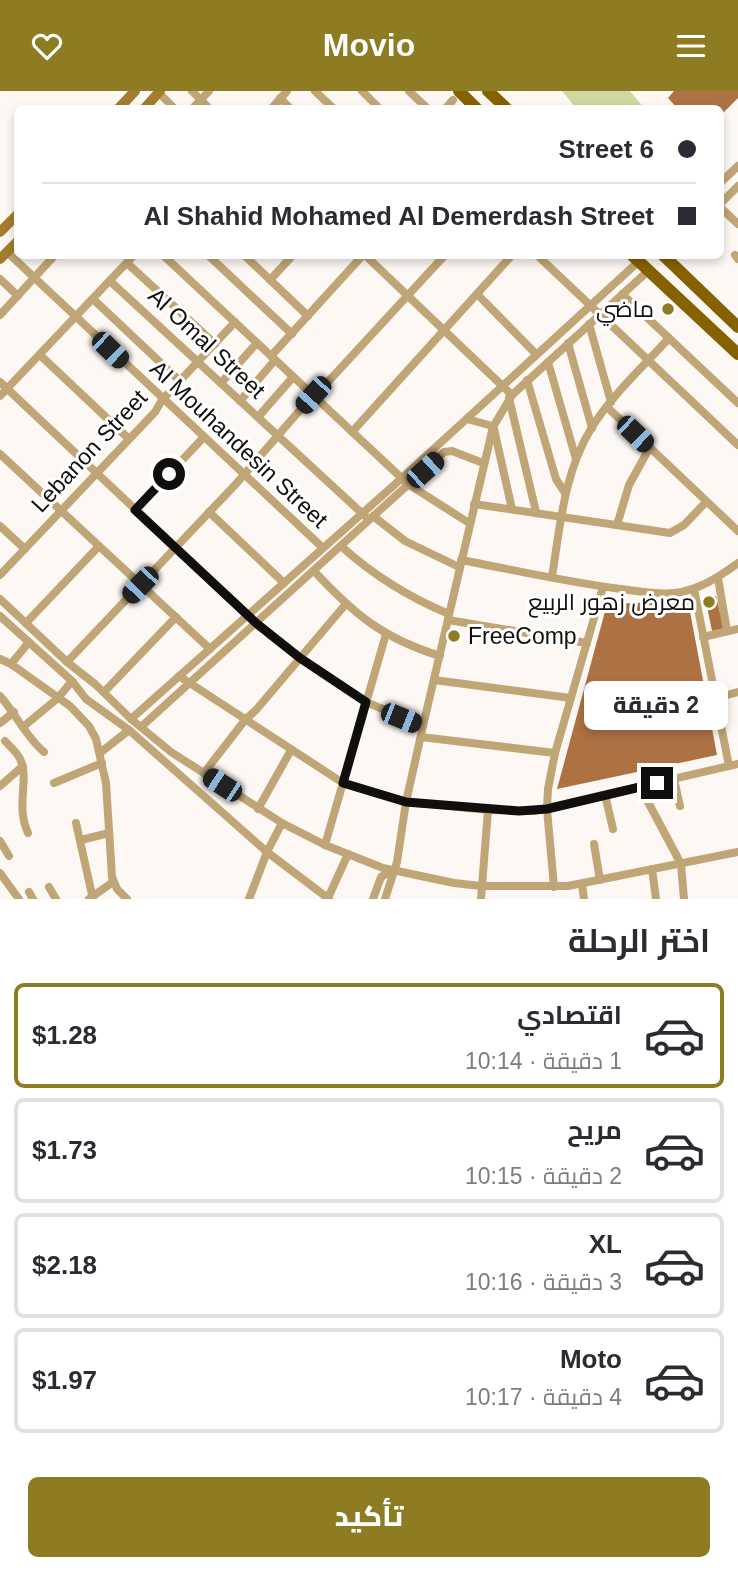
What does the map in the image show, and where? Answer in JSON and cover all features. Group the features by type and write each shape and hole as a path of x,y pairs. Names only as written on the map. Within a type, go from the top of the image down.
{"main road":[{"path":"122,105 135,91"},
{"path":"488,91 503,105"},
{"path":"456,95 471,105"},
{"path":"0,232 14,218"},
{"path":"668,259 738,327"},
{"path":"640,263 738,354"},
{"path":"712,332 725,325 724,314"}],"street":[{"path":"192,91 206,105"},
{"path":"196,105 208,91"},
{"path":"275,105 287,91"},
{"path":"315,91 330,105"},
{"path":"409,91 424,105"},
{"path":"280,99 287,105"},
{"path":"724,179 738,166"},
{"path":"724,200 738,186"},
{"path":"724,211 738,224"},
{"name":"Al Mouhandesin Street","path":"3,256 34,278 323,548"},
{"path":"0,314 50,259"},
{"path":"130,259 40,355 2,389 256,623 300,658 366,702 423,726"},
{"path":"167,259 405,481 469,523"},
{"path":"212,259 292,334"},
{"path":"248,259 308,316"},
{"path":"271,280 288,259"},
{"path":"240,401 292,334 360,259"},
{"path":"368,259 510,396 536,512"},
{"path":"67,662 209,512 440,259"},
{"path":"352,432 508,259"},
{"path":"541,259 738,445"},
{"path":"127,263 215,344"},
{"path":"141,727 341,546 368,516 502,386 640,263"},
{"path":"384,899 394,872 406,802 493,427 510,396 622,294 640,263"},
{"path":"0,279 18,296"},
{"name":"Al Omal Street","path":"110,281 368,516 405,541 460,563 652,593 694,589 718,578 738,563"},
{"path":"477,294 537,354"},
{"path":"622,294 738,403"},
{"path":"93,299 180,381"},
{"name":"Lebanon Street","path":"0,575 155,412 162,400 234,322"},
{"path":"589,324 609,404 738,531"},
{"path":"552,577 565,493 576,459 592,428 609,404 669,338"},
{"path":"221,383 257,343"},
{"path":"568,343 592,428"},
{"path":"40,355 129,439"},
{"path":"548,362 576,459"},
{"path":"258,417 293,377"},
{"path":"527,380 556,479 565,493"},
{"path":"467,419 493,427"},
{"path":"493,427 512,509"},
{"path":"135,510 203,438"},
{"path":"617,525 629,485 650,447"},
{"path":"405,481 448,451 483,463"},
{"path":"0,454 209,649"},
{"path":"474,504 670,533 684,525 706,502"},
{"path":"209,512 284,583"},
{"path":"131,719 323,548 368,516"},
{"path":"0,526 25,549"},
{"path":"26,623 99,546"},
{"name":"Al Mouhandesin Street","path":"341,546 370,571 448,617 587,643"},
{"path":"314,571 345,605 386,634 440,656"},
{"path":"718,578 727,631"},
{"path":"554,887 547,809 548,789 555,753 603,587"},
{"path":"179,676 343,783 406,802 488,810 547,809 733,765 715,698 694,589"},
{"path":"0,600 131,719 204,773 282,823 325,845 394,872 481,886 554,887 582,884 738,852"},
{"path":"204,773 244,720 345,605"},
{"path":"104,692 176,617"},
{"path":"1,620 72,681 86,699 129,730 267,852 329,899 348,854"},
{"path":"703,637 738,629"},
{"path":"325,845 386,634"},
{"path":"10,664 29,642"},
{"path":"0,659 75,710 89,726 102,763 114,882 127,899"},
{"path":"434,680 571,698"},
{"path":"23,727 58,698 72,681"},
{"path":"86,699 86,688 95,684"},
{"path":"715,698 738,692"},
{"path":"0,697 14,712 32,741 44,752"},
{"path":"0,723 14,712"},
{"path":"100,753 129,730"},
{"path":"421,737 555,753"},
{"path":"5,741 17,754 23,766 21,812 28,833"},
{"path":"258,809 291,750"},
{"path":"54,783 102,763"},
{"path":"0,786 23,766"},
{"path":"674,779 680,806"},
{"path":"640,787 681,864 684,899"},
{"path":"605,795 613,828"},
{"path":"481,899 488,810"},
{"path":"76,823 91,898 114,882"},
{"path":"250,899 267,852 282,823"},
{"path":"81,840 109,833"},
{"path":"0,841 9,856"},
{"path":"594,844 600,880"},
{"path":"652,869 656,899"},
{"path":"373,899 381,877 394,872"},
{"path":"0,873 19,899"},
{"path":"582,884 584,899"},
{"path":"49,887 56,899"}],"green space":[{"path":"562,91 630,91 642,105 574,105"}],"building":[{"path":"674,91 738,91 738,98 724,112 724,105 674,105 668,98"},
{"path":"716,596 724,629 712,631 705,597"},
{"path":"688,601 717,755 557,789 607,604"}],"place":[{"name":"ماضي","path":"668,309"},
{"name":"معرض زهور الربيع","path":"709,602"},
{"name":"FreeComp","path":"454,636"}],"route":[{"path":"169,474 135,510 256,623 300,658 366,702 343,783 406,802 519,811 547,809 657,783"}]}
